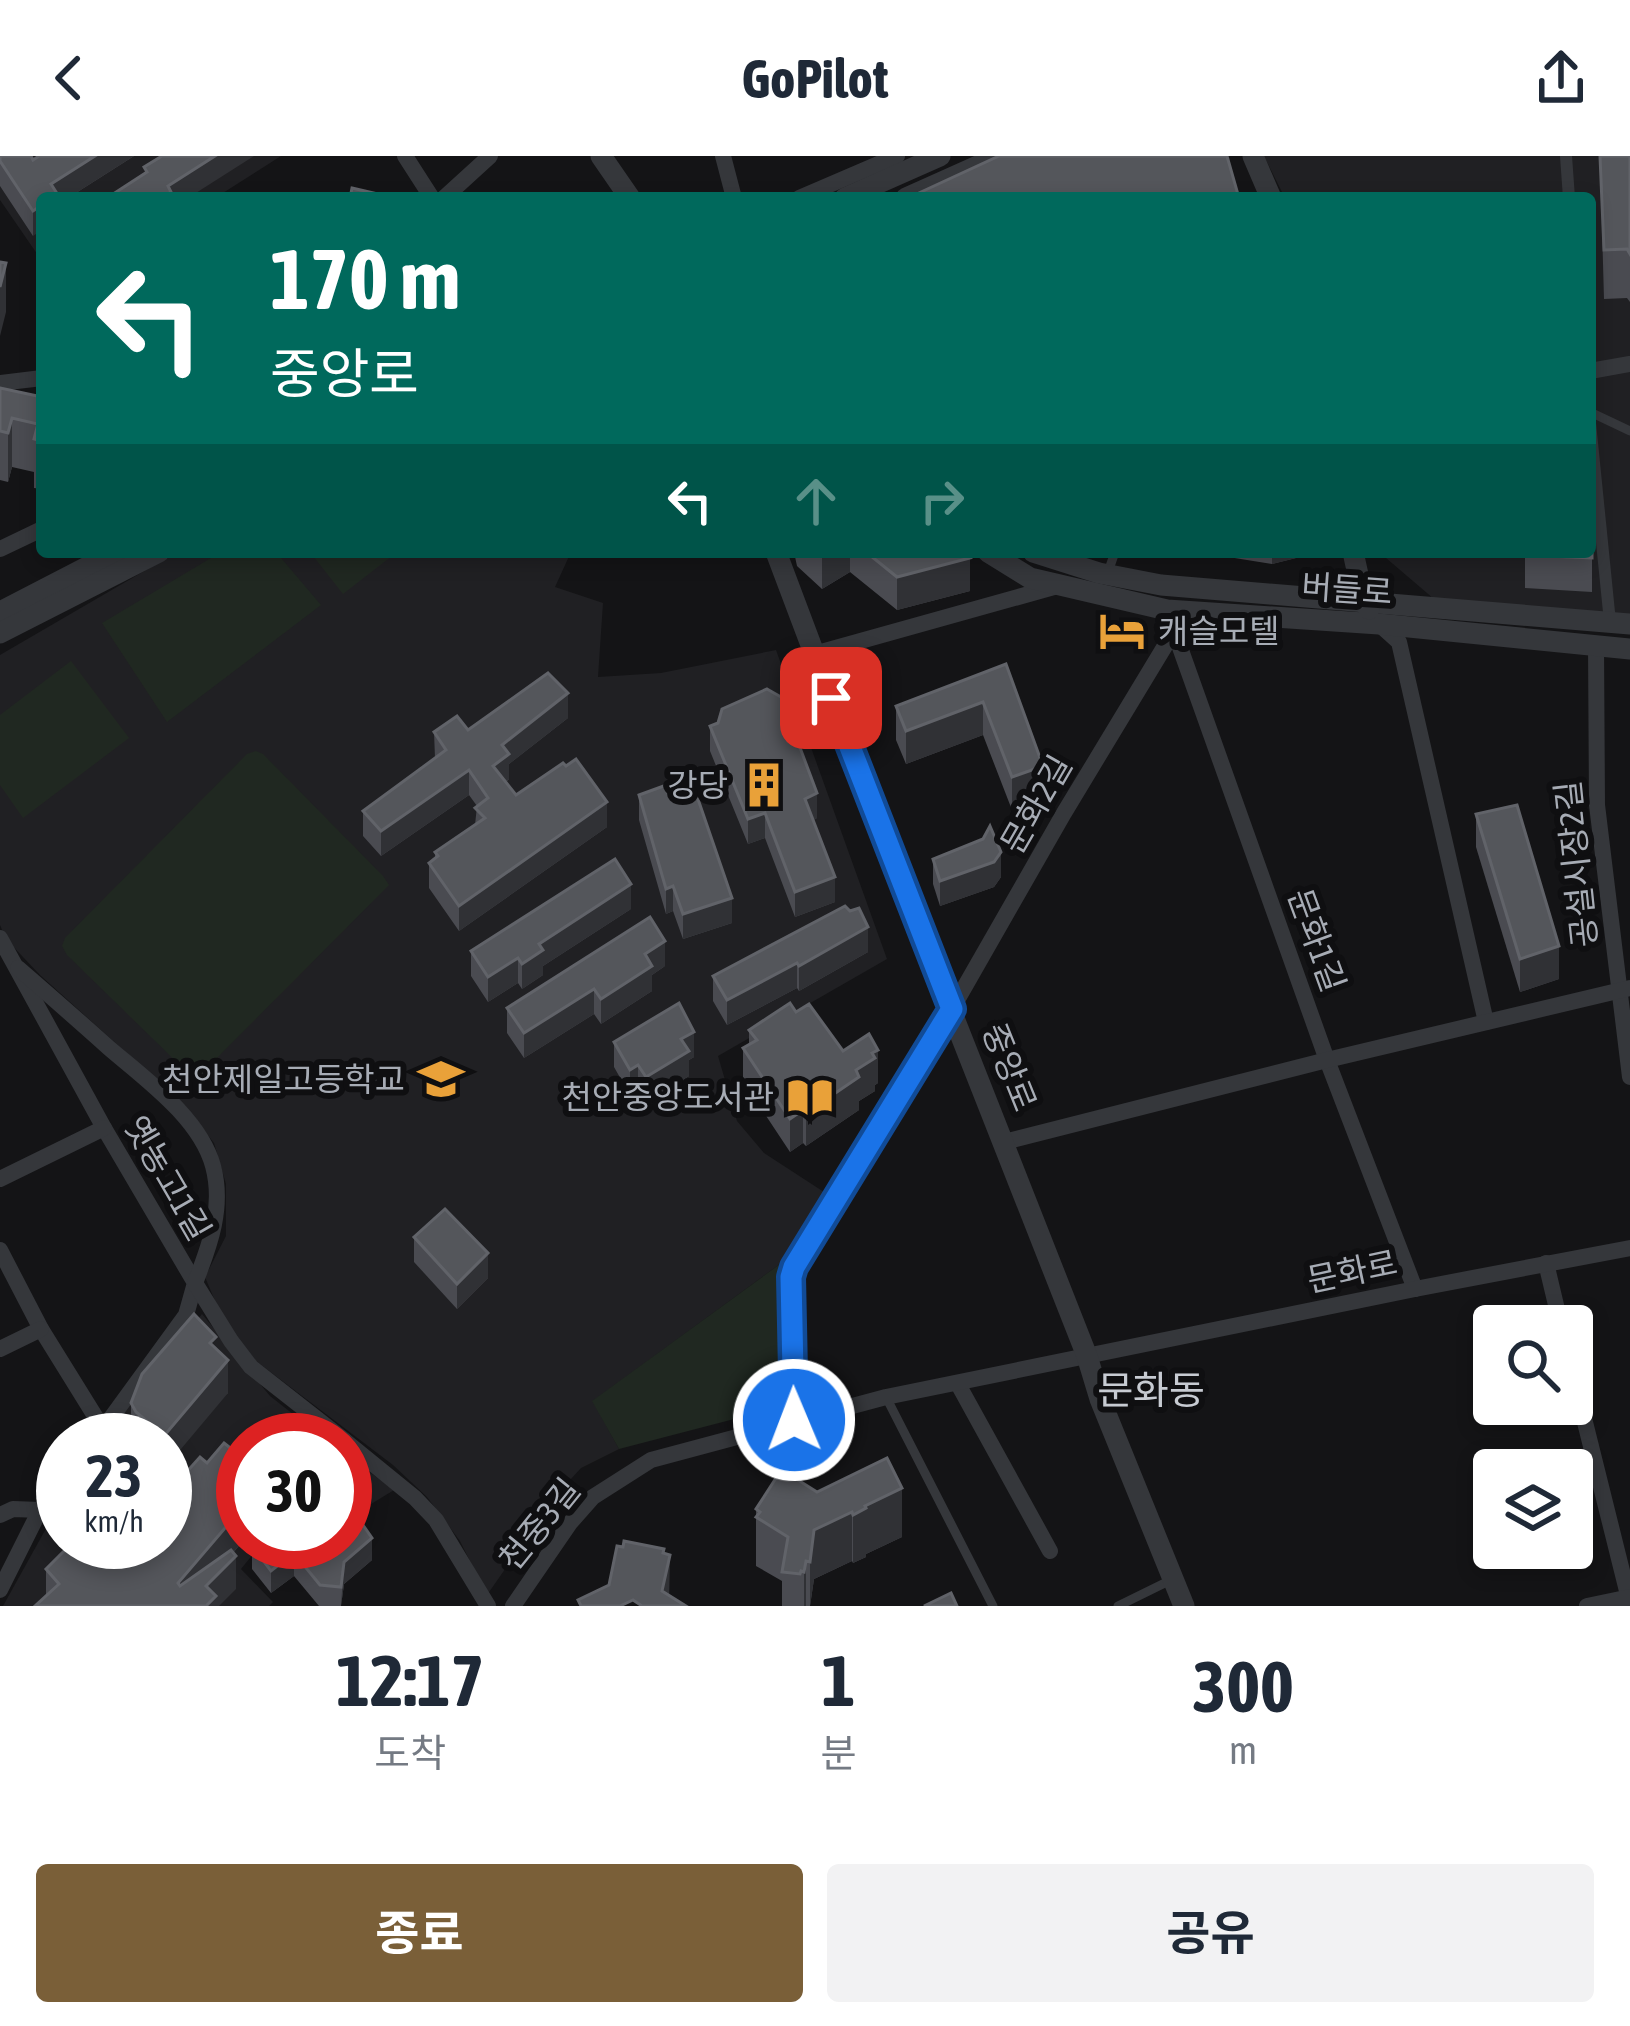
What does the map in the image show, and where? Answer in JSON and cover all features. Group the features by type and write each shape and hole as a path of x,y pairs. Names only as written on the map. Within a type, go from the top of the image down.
{"street":[{"path":"405,156 428,192"},
{"path":"451,192 490,156"},
{"path":"601,156 626,192"},
{"path":"722,156 732,192"},
{"path":"813,192 897,156"},
{"path":"858,192 940,156"},
{"path":"919,192 1000,156"},
{"path":"1566,156 1569,192"},
{"path":"1258,157 1269,192"},
{"path":"1596,369 1630,364"},
{"path":"0,383 36,379"},
{"path":"1596,463 1620,623"},
{"path":"0,549 36,532"},
{"path":"0,611 104,558"},
{"path":"0,633 147,558"},
{"name":"중앙로","path":"778,558 1184,1606"},
{"name":"버들로","path":"998,558 1030,578 1170,620 1379,624 1630,649"},
{"name":"버들로","path":"1053,558 1161,585 1620,623"},
{"path":"1354,558 1364,602 1399,642 1486,1022"},
{"name":"버들로","path":"814,654 1062,585"},
{"name":"문화2길","path":"794,1420 794,1267 952,1009 1170,620"},
{"name":"문화1길","path":"1170,620 1415,1289"},
{"name":"공설시장2길","path":"1595,645 1597,805 1625,989 1630,1077"},
{"name":"옛농고1길","path":"0,938 195,1283 186,1315 114,1413"},
{"path":"18,968 174,1104 198,1136 212,1165 217,1212 214,1237 195,1283 251,1367 310,1413"},
{"path":"1004,1142 1625,989"},
{"path":"0,1179 104,1128"},
{"name":"문화로","path":"1088,1357 1630,1248"},
{"path":"0,1250 87,1413"},
{"path":"1546,1263 1556,1305"},
{"path":"0,1349 41,1329"},
{"name":"천중3길","path":"514,1606 570,1523 593,1498 651,1460 886,1397 1088,1357"},
{"path":"958,1384 1049,1551"},
{"path":"1586,1425 1629,1599 1587,1606"},
{"path":"372,1462 436,1520 488,1606"},
{"path":"0,1515 13,1509 36,1510"},
{"path":"0,1590 36,1518"}],"lane":[{"path":"1596,415 1630,430"},
{"path":"1107,574 1113,558"},
{"path":"886,1397 993,1606"},
{"path":"1118,1606 1173,1579"}],"shaded area":[{"path":"0,156 281,156 224,192 36,192 36,252 0,200"},
{"path":"1264,156 1630,156 1630,618 1434,599 1386,558 1596,558 1596,192 1282,192"},
{"name":"천안제일고등학교","path":"167,558 568,558 555,587 603,603 598,677 661,673 776,650 887,959 718,1056 737,1121 764,1153 827,1194 780,1264 593,1401 619,1449 581,1468 559,1492 487,1595 460,1541 427,1497 372,1449 372,1413 324,1413 256,1361 223,1320 205,1277 226,1236 226,1184 214,1143 182,1103 40,975 6,939 0,925 0,655"},
{"path":"211,558 281,558 321,605 167,722 102,623"},
{"path":"315,558 389,558 343,594"},
{"path":"71,661 129,738 23,818 0,785 0,715"},
{"path":"256,751 389,885 193,1078 62,946 247,754"},
{"path":"780,1264 782,1402 773,1409 619,1449 592,1401"},
{"path":"202,1314 270,1396 292,1413 216,1413 216,1569 241,1569 273,1602 269,1606 3,1606 36,1547 36,1569 192,1569 192,1413 123,1413"},
{"path":"372,1474 394,1490 372,1503"}],"building":[{"path":"0,156 31,156 33,160 39,156 95,156 51,184 56,192 36,192 33,211"},
{"path":"162,156 215,156 168,186 171,192 116,192 147,172 144,167"},
{"path":"999,156 1227,156 1237,192 921,192"},
{"path":"1600,156 1630,156 1630,254 1627,249 1604,250"},
{"path":"0,388 36,396 36,424 12,418 8,433 0,431"},
{"path":"873,558 970,558 897,577"},
{"path":"1006,664 1043,766 1012,777 983,702 906,731 896,706"},
{"path":"548,673 568,693 502,745 509,754 493,766 516,795 576,759 607,802 459,906 429,863 438,856 435,852 485,818 475,808 488,798 469,770 381,831 363,811 446,750 434,732 457,716 468,730"},
{"path":"767,689 781,697 817,793 805,799 835,877 795,892 765,813 748,819 710,726 718,723 722,709"},
{"path":"688,770 732,898 683,914 673,886 666,889 639,795 672,783 671,778"},
{"path":"1517,805 1559,946 1520,959 1476,814"},
{"path":"990,826 1001,852 994,862 940,881 933,859 983,839"},
{"path":"615,859 631,884 539,944 543,950 522,964 518,958 488,977 471,951"},
{"path":"845,906 850,911 859,908 868,927 727,1000 713,976"},
{"path":"650,917 665,941 645,954 652,966 601,999 594,989 524,1033 507,1008"},
{"path":"679,1003 694,1032 681,1039 689,1051 646,1077 638,1065 630,1070 614,1042"},
{"path":"790,1003 796,1012 809,1004 843,1051 869,1034 878,1050 872,1053 875,1058 856,1070 859,1077 790,1119 743,1048 757,1040 749,1030"},
{"path":"445,1209 488,1253 457,1284 414,1237"},
{"path":"194,1314 216,1337 210,1343 228,1360 183,1413 136,1412 131,1403 142,1374"},
{"path":"216,1452 216,1539 192,1567 192,1466 200,1457 207,1463"},
{"path":"887,1458 902,1488 814,1530 804,1572 782,1572 788,1537 756,1517 760,1512 756,1509 778,1475 784,1478 787,1473 817,1492"},
{"path":"624,1541 664,1549 670,1555 662,1591 686,1606 642,1606 633,1600 620,1606 581,1606 578,1600 609,1585 617,1546 623,1547"},
{"path":"216,1561 216,1569 223,1569 206,1586 216,1596 206,1606 35,1606 59,1584 46,1569 190,1569 180,1586"},
{"path":"307,1569 343,1569 341,1587 320,1585"},
{"path":"951,1593 957,1606 924,1606"}],"place":[{"name":"캐슬모텔","path":"1122,631"},
{"name":"강당","path":"764,785"},
{"name":"천안제일고등학교","path":"441,1079"},
{"name":"천안중앙도서관","path":"810,1097"}],"district":[{"name":"문화동","path":"1151,1390"}],"route":[{"path":"794,1420 794,1267 952,1009 831,698"}]}
